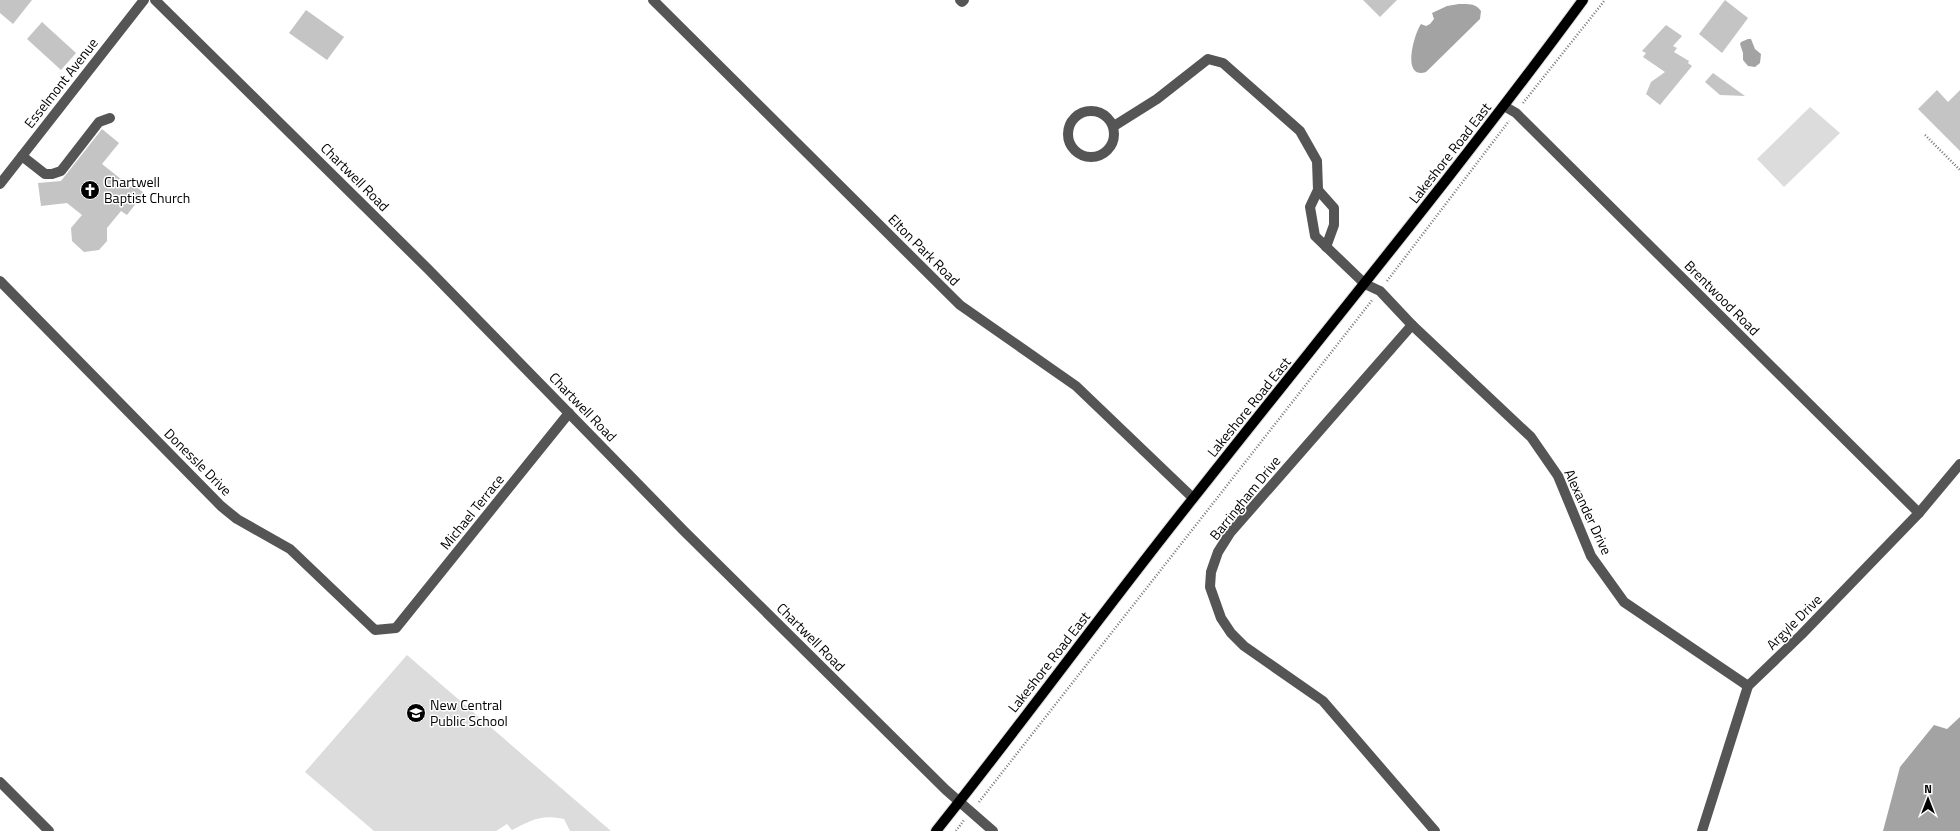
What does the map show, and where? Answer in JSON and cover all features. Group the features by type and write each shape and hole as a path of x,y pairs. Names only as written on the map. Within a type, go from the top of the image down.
{"main road":[{"name":"Lakeshore Road East","path":"936,831 960,802 1193,498 1366,284 1504,106 1583,0"}],"street":[{"name":"Esselmont Avenue","path":"0,184 144,0"},
{"name":"Chartwell Road","path":"155,0 428,269 684,531 960,802 993,831"},
{"name":"Elton Park Road","path":"653,0 960,306 1076,386 1193,498"},
{"path":"1114,126 1157,99 1208,59 1223,63 1300,131 1317,161 1318,190 1334,208 1334,225 1326,247"},
{"name":"Brentwood Road","path":"1504,106 1516,113 1919,513"},
{"path":"1097,111 1104,114 1114,126 1114,141 1110,148 1098,157 1090,158 1076,152 1068,139 1070,124 1081,113 1097,111"},
{"path":"22,156 44,174 52,174 61,171 99,122 110,118"},
{"name":"Alexander Drive","path":"1318,190 1310,207 1315,236 1366,284 1380,290 1412,325 1531,438 1558,476 1591,556 1624,602 1748,686"},
{"name":"Donessle Drive","path":"0,281 221,506 237,519 290,549 375,630 396,628"},
{"name":"Barringham Drive","path":"1412,325 1230,533 1218,552 1211,572 1210,587 1221,618 1231,633 1244,646 1323,701 1435,831"},
{"name":"Michael Terrace","path":"396,628 569,413"},
{"name":"Argyle Drive","path":"1702,831 1748,686 1801,635 1919,513 1960,464"},
{"path":"0,782 49,831"}],"path":[{"path":"972,811 1605,0"},
{"path":"1925,135 1960,170"}],"shaded area":[{"path":"1471,4 1479,8 1481,11 1480,19 1426,72 1418,73 1414,69 1412,63 1412,55 1418,29 1421,24 1426,26 1430,24 1434,19 1432,13 1447,6"},
{"path":"1748,39 1751,39 1755,49 1761,54 1760,63 1755,67 1748,66 1743,60 1743,53 1740,44"},
{"path":"1810,107 1840,133 1784,187 1757,159"},
{"name":"New Central Public School","path":"407,655 611,831 570,831 564,819 549,817 531,821 512,830 507,824 496,831 374,831 305,772"},
{"path":"1960,717 1960,831 1883,831 1900,767 1934,725 1947,729"}],"building":[{"path":"0,0 32,0 13,24 0,13"},
{"path":"1363,0 1397,0 1380,17"},
{"path":"1725,0 1748,18 1722,53 1699,34"},
{"path":"306,10 344,37 327,60 289,33"},
{"path":"42,22 76,53 61,70 27,39"},
{"path":"1666,25 1682,36 1673,46 1677,48 1674,52 1689,61 1688,63 1692,66 1660,105 1646,94 1651,82 1665,72 1643,57 1646,53 1642,51"},
{"path":"1713,73 1745,96 1720,95 1705,82"},
{"path":"1937,90 1948,102 1960,90 1960,151 1918,109"},
{"name":"Chartwell Baptist Church","path":"102,129 119,143 102,164 131,187 133,184 144,193 127,215 121,211 107,228 107,241 99,250 84,252 72,241 71,228 82,215 67,203 41,206 38,183 61,181"}],"place":[{"name":"Chartwell Baptist Church","path":"90,190"},
{"name":"New Central Public School","path":"416,713"}]}
